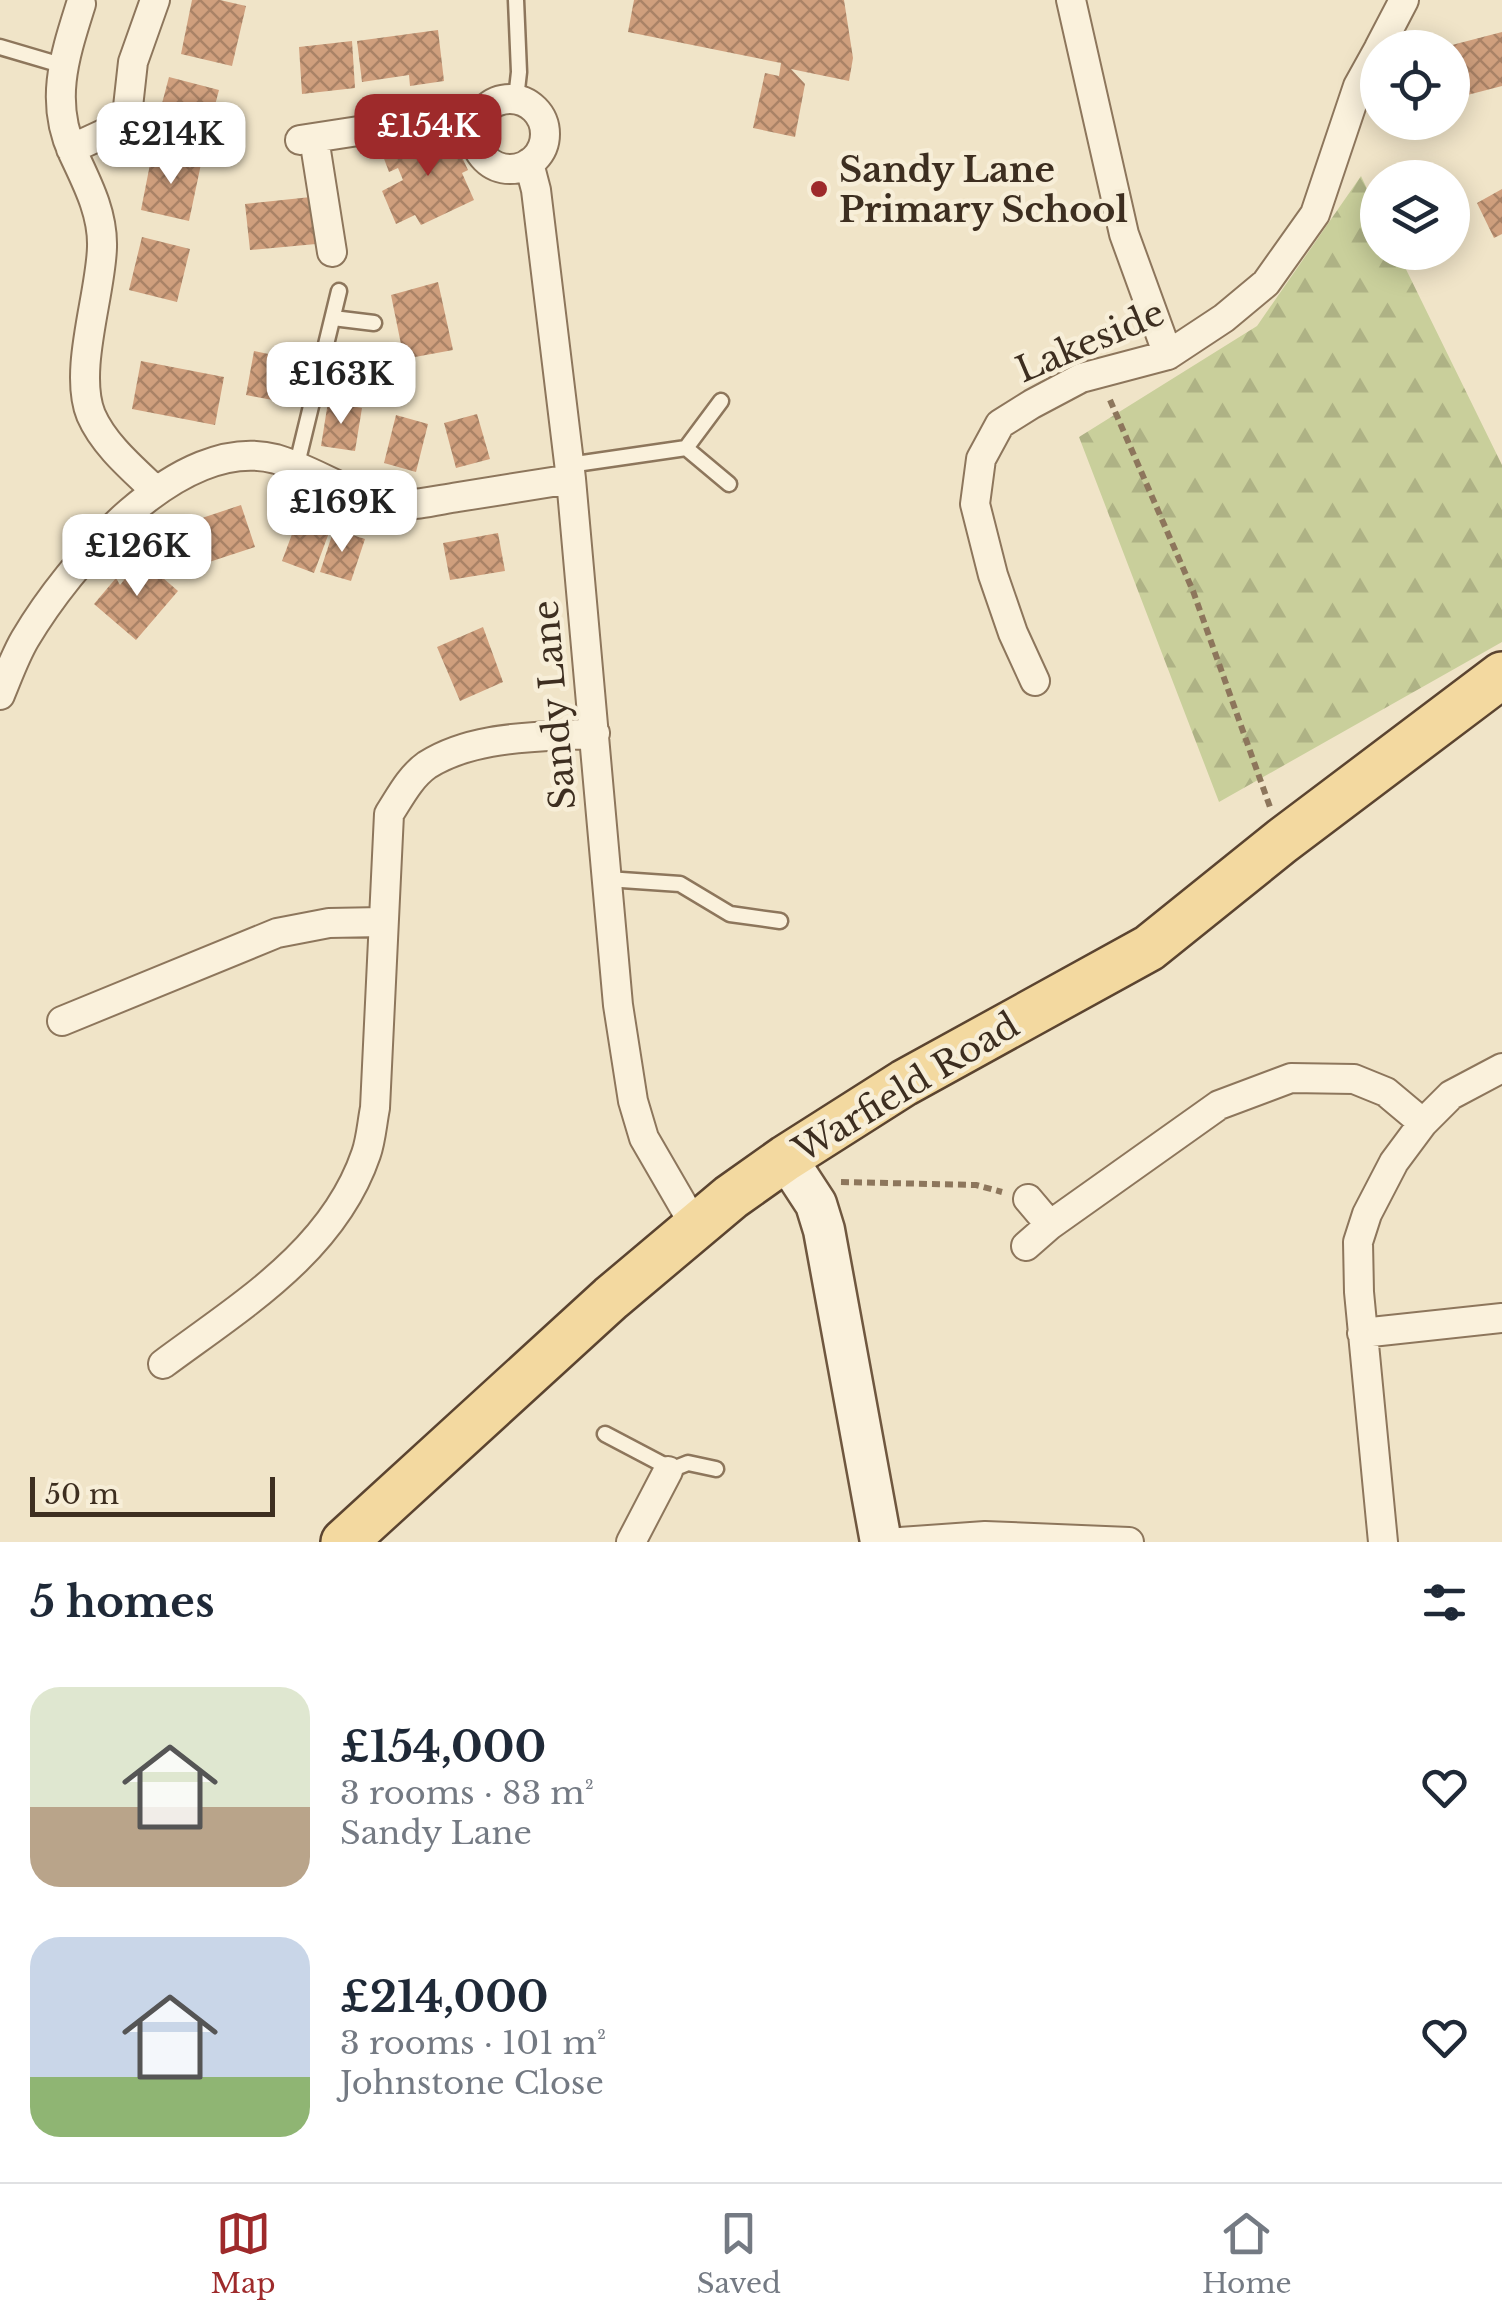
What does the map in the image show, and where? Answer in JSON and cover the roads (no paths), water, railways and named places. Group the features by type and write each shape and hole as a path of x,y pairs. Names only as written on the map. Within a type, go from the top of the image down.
{"main road":[{"name":"Warfield Road","path":"344,1542 694,1226 786,1158 904,1083 1148,948 1502,674"}],"street":[{"path":"71,150 110,132 126,116 133,62 155,0"},
{"path":"1070,0 1124,234 1168,355"},
{"name":"Lakeside","path":"1388,30 1404,0"},
{"path":"82,4 61,65 59,105 71,150 102,228 87,368 88,404 109,443 156,492"},
{"name":"Lakeside","path":"1035,681 1008,618 975,504 981,459 1000,424 1065,386 1168,355 1224,318 1266,283 1315,214 1360,82"},
{"path":"332,252 307,139 482,112 498,101 516,99"},
{"name":"Sandy Lane","path":"516,99 528,103 544,121 544,144 530,163 570,472 618,1005 633,1101 644,1138 694,1226"},
{"path":"482,112 476,135 484,158 506,168 530,163"},
{"path":"0,694 23,642 62,584 106,534 156,492 228,456 276,459 366,497 402,504 570,472"},
{"path":"163,1364 304,1254 336,1214 368,1152 375,1108 389,814 406,786 425,766 454,752 490,742 595,734"},
{"path":"62,1021 278,932 329,923 382,922"},
{"path":"1384,1542 1362,1334 1358,1242 1367,1214 1394,1162 1423,1122 1451,1095 1476,1078 1502,1068"},
{"path":"1026,1246 1219,1105 1291,1078 1354,1079 1386,1092 1423,1122"},
{"path":"786,1158 816,1204 824,1230 881,1542"},
{"path":"1028,1199 1050,1225"},
{"path":"1362,1334 1502,1318"},
{"path":"631,1542 668,1471"},
{"path":"900,1542 985,1536 1128,1542"}],"lane":[{"path":"516,0 516,99"},
{"path":"0,47 61,65"},
{"path":"296,468 339,291"},
{"path":"333,318 374,323"},
{"path":"570,472 686,448 721,401"},
{"path":"686,448 729,484"},
{"path":"608,878 680,884 730,914 780,920"},
{"path":"605,1434 668,1471 688,1463 716,1469"}],"place":[{"name":"Sandy Lane Primary School","path":"819,189"}]}
